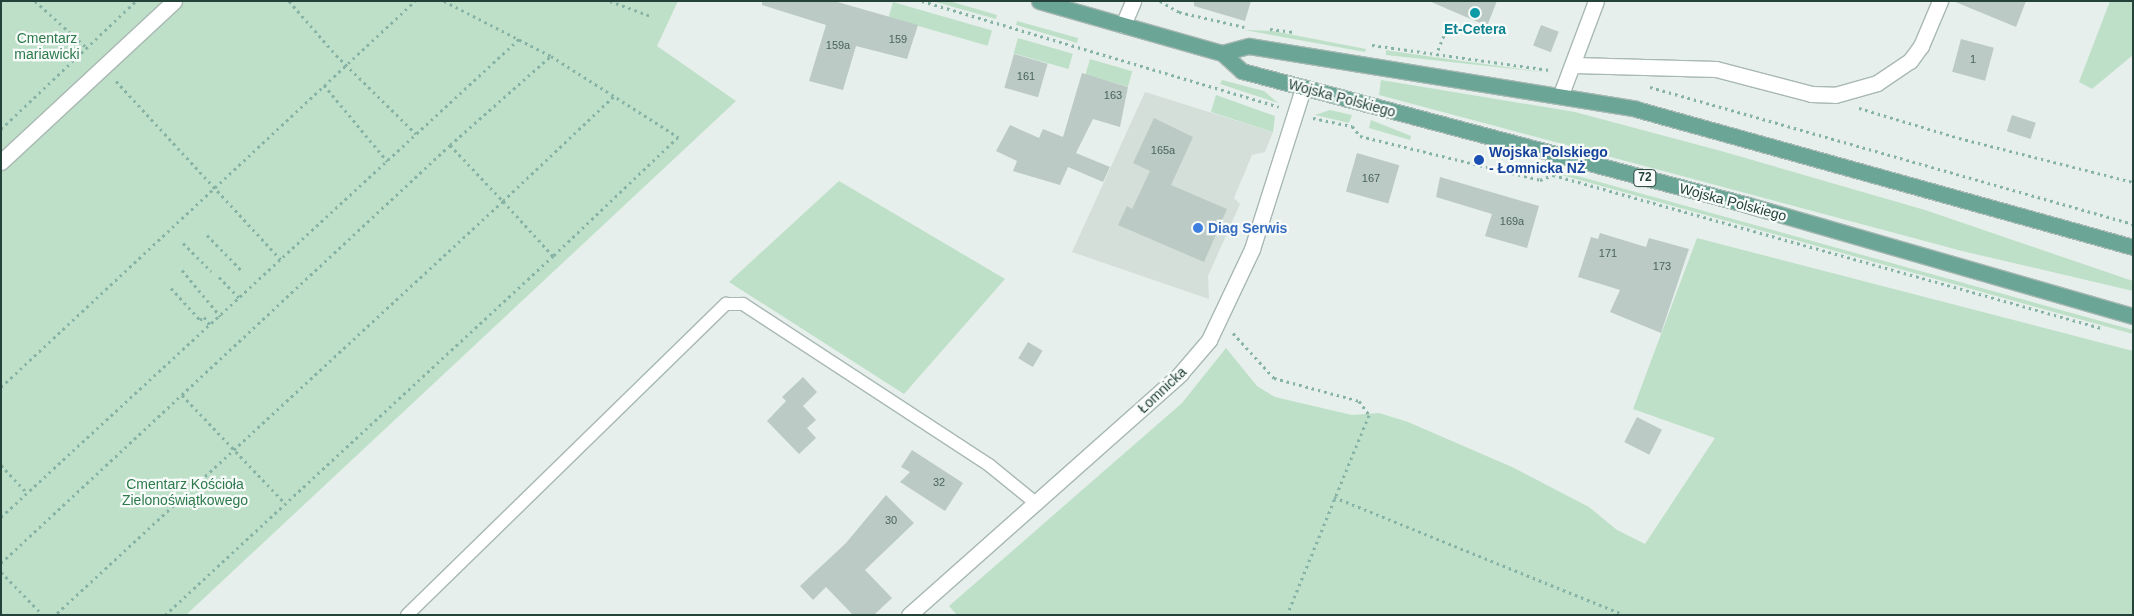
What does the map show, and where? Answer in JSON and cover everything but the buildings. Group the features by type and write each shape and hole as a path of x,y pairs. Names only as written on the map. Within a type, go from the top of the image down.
{"main road":[{"name":"Wojska Polskiego","path":"1039,1 1222,53 1242,71 1748,206 2133,316"},
{"path":"1222,53 1249,46 1363,66 1561,94 1762,141 2133,247"}],"street":[{"path":"1,162 174,1"},
{"path":"1123,25 1133,1"},
{"path":"1561,94 1596,1"},
{"path":"1572,68 1716,69 1811,94 1836,96 1877,83 1910,61 1921,46 1940,1"},
{"name":"Łomnicka","path":"909,615 1037,504 1180,374 1221,320 1272,195 1303,88"}],"lane":[{"path":"407,615 726,304 743,304 990,465 1037,504"}],"path":[{"path":"35,1 87,48"},
{"path":"1,129 136,1"},
{"path":"289,1 345,65 416,134"},
{"path":"1,387 214,186 415,1"},
{"path":"165,615 284,502 553,256 678,138 551,56 444,1"},
{"path":"610,1 651,16"},
{"path":"922,1 1283,108"},
{"path":"1160,1 1179,12 1249,28"},
{"path":"1438,50 1450,20"},
{"path":"1265,28 1300,34"},
{"path":"1,517 519,39"},
{"path":"1363,44 1572,68"},
{"path":"1,563 450,145 551,56"},
{"path":"103,67 281,260"},
{"path":"324,85 387,161"},
{"path":"1648,86 2133,224"},
{"path":"55,615 614,96"},
{"path":"1854,107 1959,138 2133,182"},
{"path":"1309,117 1352,126 1360,136 1540,180 1552,175 2104,329"},
{"path":"450,145 553,256"},
{"path":"207,235 243,272"},
{"path":"183,243 211,271"},
{"path":"182,270 220,316"},
{"path":"219,277 239,298"},
{"path":"171,288 200,320 204,317 210,325"},
{"path":"1221,320 1274,378 1359,402 1367,408 1367,421 1334,497 1287,615"},
{"path":"182,395 232,450 284,502"},
{"path":"1,465 27,493"},
{"path":"1334,497 1624,615"},
{"path":"1,572 43,615"}],"shaded area":[{"path":"1145,92 1273,132 1265,152 1252,155 1234,198 1240,204 1208,276 1209,299 1072,252"}],"green space":[{"path":"1,1 678,1 657,46 736,101 186,615 1,615"},
{"path":"932,1 949,1 997,15 996,19"},
{"path":"2110,1 2133,1 2133,55 2092,89 2079,82"},
{"path":"893,2 992,30 988,46 889,17"},
{"path":"1017,21 1078,38 1077,43 1016,25"},
{"path":"1244,30 1273,31 1366,49 1365,52"},
{"path":"1018,38 1073,54 1068,69 1014,53"},
{"path":"1386,50 1391,51 1550,73 1386,55"},
{"path":"1090,59 1132,71 1128,87 1086,74"},
{"path":"1222,80 1264,91 1278,103 1220,84"},
{"path":"1381,80 1575,112 1721,151 1925,210 2133,281 2133,291 1962,251 1379,95"},
{"path":"1216,95 1275,116 1273,132 1211,112"},
{"path":"1330,110 1352,115 1349,123 1315,115"},
{"path":"1371,120 1411,136 1410,140 1369,128"},
{"path":"1556,170 2133,330 2133,334 1551,172"},
{"path":"839,181 1005,279 904,394 729,282"},
{"path":"1697,238 2133,351 2133,615 957,615 949,606 1182,403 1226,348 1257,386 1275,397 1352,415 1379,413 1408,422 1512,467 1589,507 1617,530 1645,544 1715,438 1633,409"}],"place":[{"name":"Et-Cetera","path":"1475,13"},
{"name":"Wojska Polskiego - Łomnicka NŻ","path":"1479,160"},
{"name":"Diag Serwis","path":"1198,228"}],"park label":[{"name":"Cmentarz mariawicki","path":"47,46"},
{"name":"Cmentarz Kościoła Zielonoświątkowego","path":"185,492"}]}
